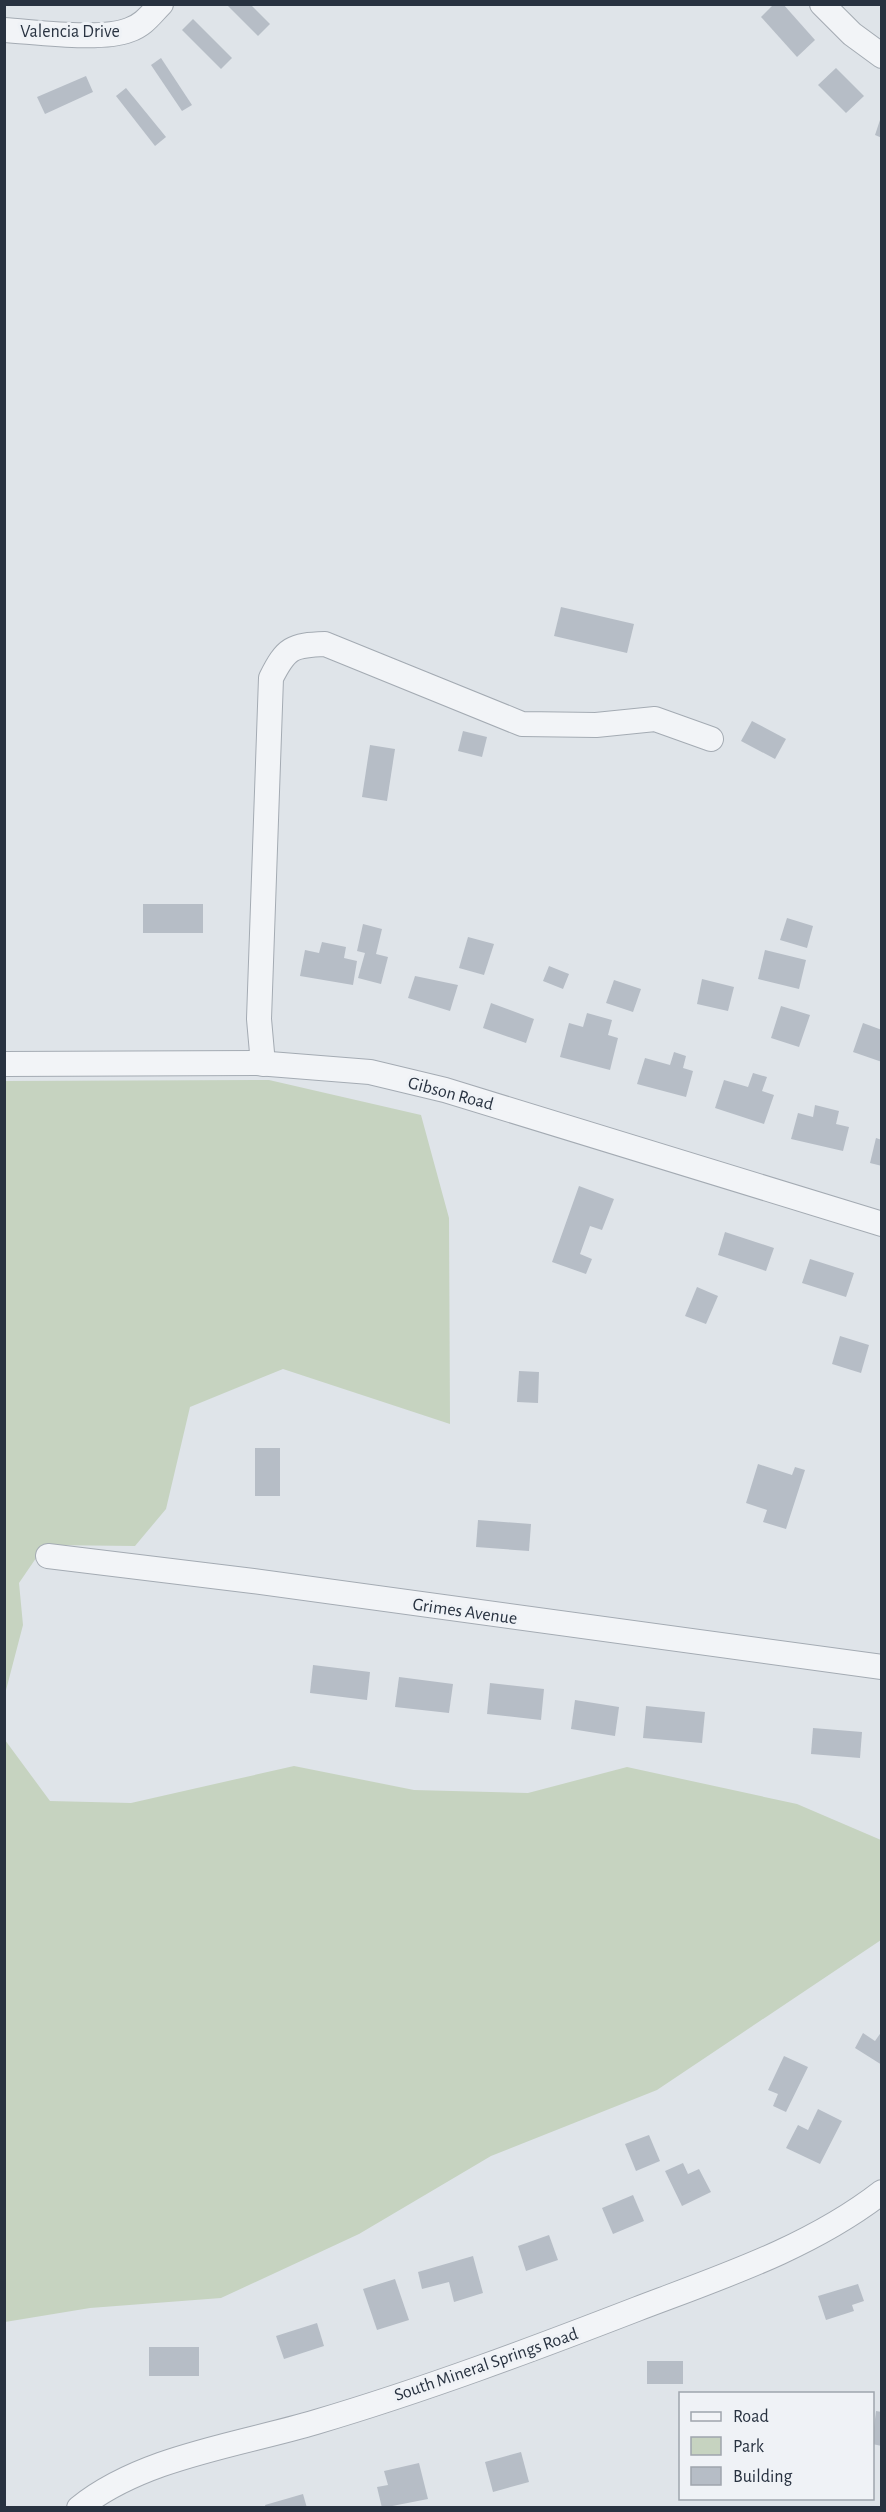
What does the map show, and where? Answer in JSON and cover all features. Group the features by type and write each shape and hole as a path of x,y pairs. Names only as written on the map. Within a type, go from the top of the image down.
{"street":[{"name":"Valencia Drive","path":"4,30 110,34 129,30 146,22 161,4"},
{"path":"822,4 852,34 882,56"},
{"path":"263,1064 259,1019 271,678 282,656 298,645 325,644 522,724 596,725 655,719 711,739"},
{"name":"Gibson Road","path":"4,1064 263,1064 370,1072 446,1089 882,1224"},
{"name":"Grimes Avenue","path":"48,1556 253,1581 882,1667"},
{"name":"South Mineral Springs Road","path":"79,2508 102,2490 153,2468 346,2413 568,2336 692,2288 812,2237 882,2192"}],"green space":[{"path":"269,1080 421,1115 449,1218 450,1424 283,1369 190,1407 166,1509 135,1546 45,1545 19,1583 23,1625 5,1694 5,1081"},
{"path":"5,1740 50,1801 131,1803 294,1766 414,1790 528,1793 627,1767 797,1804 881,1840 881,1940 657,2090 491,2156 359,2234 221,2298 90,2308 5,2322"}],"building":[{"path":"774,4 783,4 815,40 797,57 761,17"},
{"path":"227,5 251,5 270,24 258,36"},
{"path":"193,19 232,58 221,69 182,30"},
{"path":"161,58 192,105 182,111 151,65"},
{"path":"836,68 864,96 846,113 818,85"},
{"path":"86,76 93,92 45,114 37,97"},
{"path":"126,88 166,137 155,146 116,96"},
{"path":"882,117 882,138 875,135"},
{"path":"561,607 634,624 627,653 554,636"},
{"path":"752,721 786,739 775,759 741,741"},
{"path":"463,731 487,737 482,757 458,751"},
{"path":"370,745 395,749 387,801 362,797"},
{"path":"143,904 203,904 203,933 143,933"},
{"path":"787,918 813,926 807,948 780,940"},
{"path":"363,924 382,929 376,954 388,957 381,984 358,978 365,953 357,951"},
{"path":"468,937 494,944 484,975 459,968"},
{"path":"322,942 346,947 344,958 357,961 353,985 300,976 305,950 319,953"},
{"path":"765,950 806,960 799,989 758,979"},
{"path":"549,966 569,974 563,989 543,981"},
{"path":"415,976 458,985 450,1011 408,998"},
{"path":"702,979 734,987 728,1011 697,1004"},
{"path":"614,980 641,989 633,1012 606,1003"},
{"path":"491,1003 534,1019 526,1043 483,1028"},
{"path":"781,1006 810,1015 799,1047 771,1038"},
{"path":"587,1013 612,1020 608,1035 618,1038 610,1070 560,1057 569,1023 583,1027"},
{"path":"863,1023 882,1030 882,1062 853,1052"},
{"path":"674,1052 686,1056 683,1068 693,1071 686,1097 637,1084 645,1058 670,1065"},
{"path":"753,1073 767,1077 762,1091 774,1095 764,1124 715,1108 724,1080 748,1087"},
{"path":"815,1105 839,1111 836,1124 849,1127 843,1151 791,1139 798,1113 813,1117"},
{"path":"876,1138 882,1140 882,1166 870,1163"},
{"path":"579,1186 614,1199 602,1230 590,1226 580,1254 592,1259 586,1274 552,1262"},
{"path":"725,1232 774,1248 766,1271 718,1255"},
{"path":"810,1259 854,1273 846,1297 802,1283"},
{"path":"697,1287 718,1296 706,1324 685,1316"},
{"path":"840,1336 869,1345 861,1373 832,1364"},
{"path":"519,1371 539,1372 538,1403 517,1402"},
{"path":"255,1448 280,1448 280,1496 255,1496"},
{"path":"758,1464 792,1475 795,1467 805,1470 786,1529 763,1522 767,1510 746,1503"},
{"path":"478,1520 531,1524 529,1551 476,1547"},
{"path":"313,1665 370,1672 367,1700 310,1693"},
{"path":"399,1677 453,1684 449,1713 395,1707"},
{"path":"490,1683 544,1689 541,1720 487,1714"},
{"path":"575,1700 619,1707 615,1736 571,1729"},
{"path":"646,1706 705,1712 702,1743 643,1738"},
{"path":"813,1728 862,1732 860,1758 811,1754"},
{"path":"882,2031 882,2065 855,2048 863,2033 875,2041"},
{"path":"784,2056 808,2067 786,2112 773,2106 778,2094 768,2090"},
{"path":"818,2109 842,2121 820,2164 786,2148 798,2125 808,2130"},
{"path":"649,2135 660,2161 636,2171 625,2144"},
{"path":"683,2163 688,2174 699,2169 711,2192 682,2206 665,2171"},
{"path":"633,2195 644,2221 613,2234 602,2208"},
{"path":"549,2235 558,2260 526,2271 518,2246"},
{"path":"473,2256 483,2293 454,2302 449,2282 422,2289 418,2272"},
{"path":"395,2279 409,2320 377,2330 363,2289"},
{"path":"858,2284 864,2301 852,2305 854,2311 826,2320 818,2296"},
{"path":"317,2323 324,2346 284,2359 276,2336"},
{"path":"149,2347 199,2347 199,2376 149,2376"},
{"path":"647,2361 683,2361 683,2384 647,2384"},
{"path":"876,2411 882,2412 882,2446 874,2444"},
{"path":"521,2452 529,2482 493,2492 485,2462"},
{"path":"419,2463 428,2499 382,2508 377,2487 388,2485 384,2471"},
{"path":"303,2494 307,2508 266,2508 265,2505"}]}
